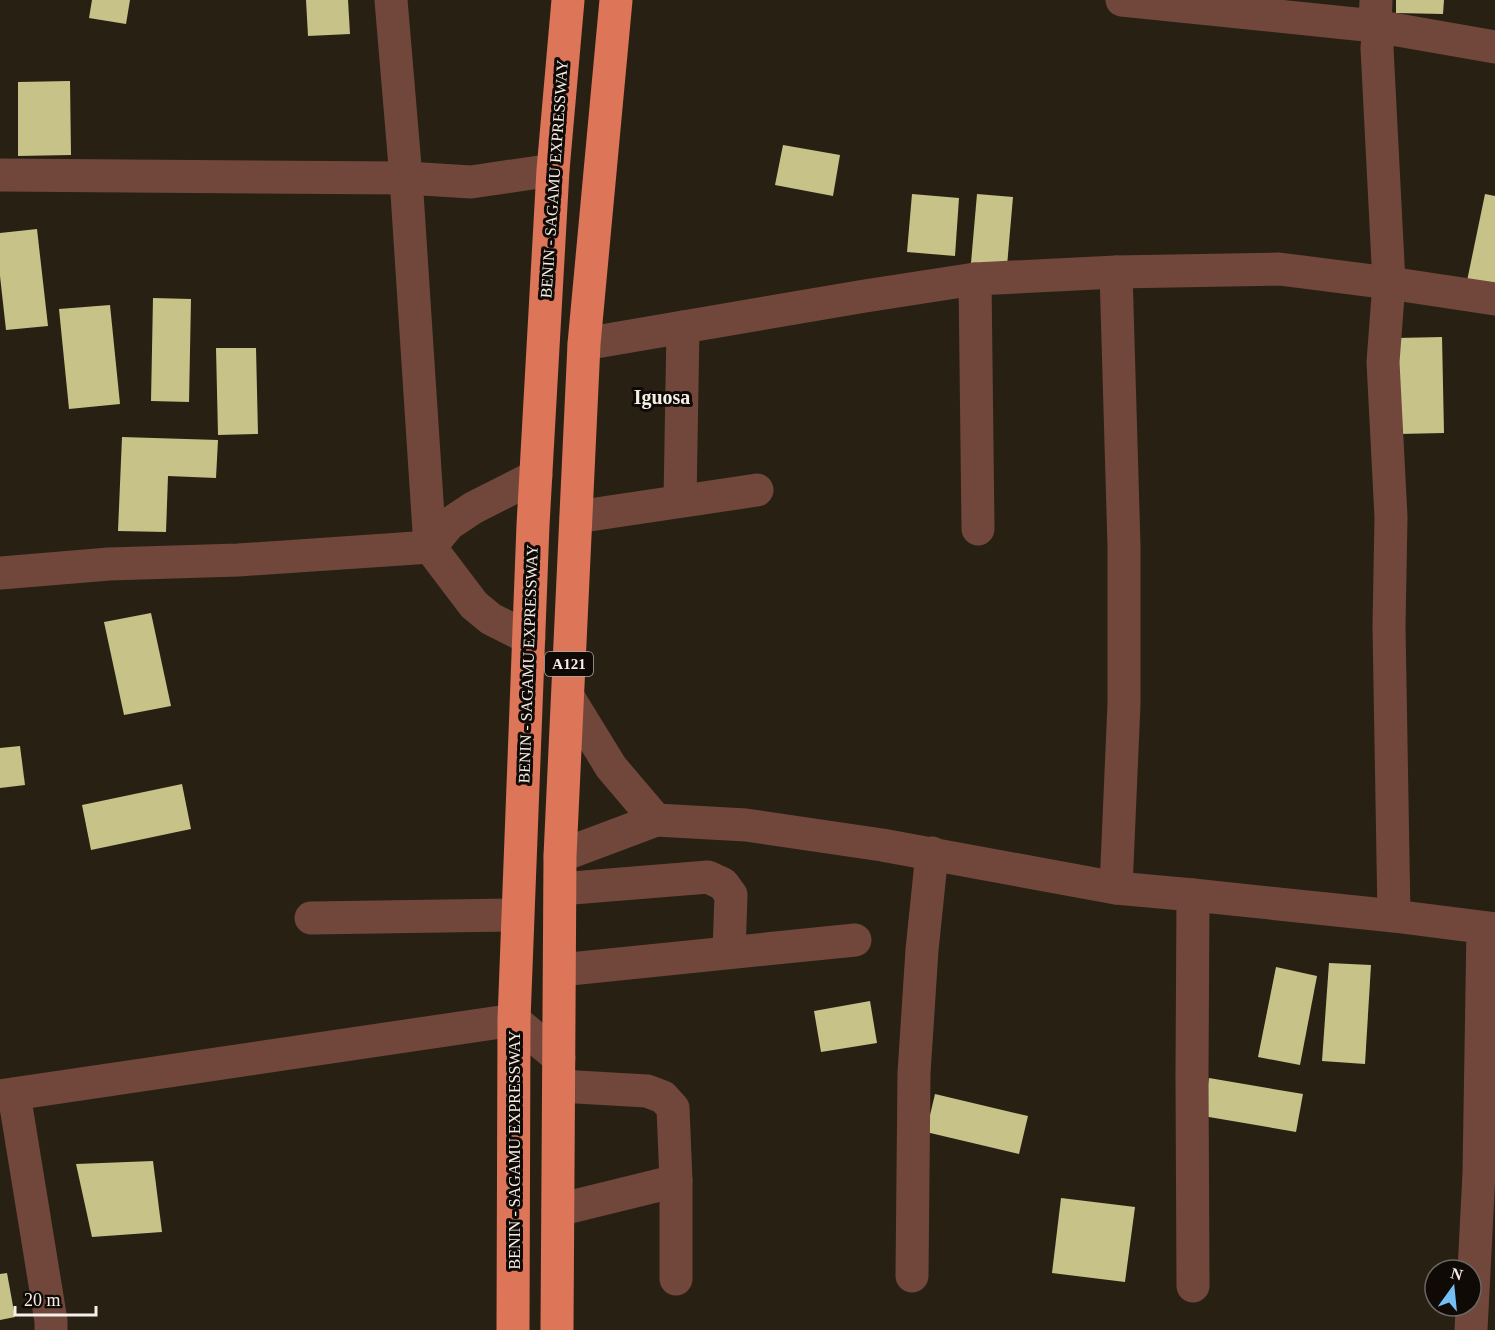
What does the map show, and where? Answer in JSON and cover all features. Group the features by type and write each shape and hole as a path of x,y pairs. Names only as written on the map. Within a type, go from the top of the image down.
{"highway":[{"name":"BENIN - SAGAMU EXPRESSWAY","path":"513,1330 514,1020 529,638 553,170 568,0"},
{"name":"A121","path":"557,1330 560,856 584,344 616,0"}],"street":[{"path":"391,0 406,178 430,547 474,605 491,619 529,638"},
{"path":"1122,0 1376,13 1495,47"},
{"path":"1376,13 1389,283 1383,362 1390,517 1389,626 1394,916"},
{"path":"0,175 406,178 471,182 553,170"},
{"path":"584,344 975,279 1116,272 1279,269 1495,300"},
{"path":"1116,272 1124,546 1124,704 1116,888"},
{"path":"975,279 978,529"},
{"path":"680,501 683,327"},
{"path":"0,573 109,564 238,560 430,547 449,524 472,508 536,476"},
{"path":"576,517 757,489"},
{"path":"568,697 611,767 656,820"},
{"path":"560,856 656,820 746,825 882,845 1116,888 1394,916 1489,928 1471,1330"},
{"path":"912,1275 914,1073 922,950 932,854"},
{"path":"560,889 708,877 723,884 731,895 729,952"},
{"path":"1193,895 1194,1286"},
{"path":"311,918 518,915"},
{"path":"560,970 855,940"},
{"path":"51,1330 7,1095 514,1020 559,1072 647,1091 663,1097 673,1108 676,1279"},
{"path":"558,1210 676,1181"}],"building":[{"path":"92,0 130,0 126,24 89,18"},
{"path":"306,0 348,0 350,34 308,36"},
{"path":"1396,0 1444,0 1443,14 1396,13"},
{"path":"70,81 71,155 18,156 18,82"},
{"path":"783,145 840,155 833,196 775,185"},
{"path":"912,194 959,198 955,256 907,252"},
{"path":"977,194 1013,197 1007,266 971,263"},
{"path":"1485,194 1495,196 1495,287 1467,281"},
{"path":"37,229 48,326 6,330 0,276 0,233"},
{"path":"153,298 191,299 189,402 151,401"},
{"path":"110,305 120,404 69,409 59,309"},
{"path":"1442,337 1444,433 1399,434 1397,338"},
{"path":"216,348 256,348 258,434 218,435"},
{"path":"122,437 218,440 216,478 168,476 166,532 118,531"},
{"path":"151,613 171,706 124,715 104,622"},
{"path":"20,746 25,785 0,788 0,748"},
{"path":"182,784 191,829 91,850 82,805"},
{"path":"1329,963 1371,965 1365,1064 1322,1061"},
{"path":"1276,967 1317,976 1300,1065 1258,1057"},
{"path":"870,1001 877,1043 821,1052 814,1011"},
{"path":"1209,1078 1303,1094 1296,1132 1203,1116"},
{"path":"935,1094 1028,1116 1019,1154 926,1132"},
{"path":"153,1161 162,1232 92,1237 76,1164"},
{"path":"1061,1198 1135,1207 1125,1282 1052,1273"},
{"path":"7,1273 15,1317 0,1320 0,1274"}],"district":[{"name":"Iguosa","path":"662,397"}]}
